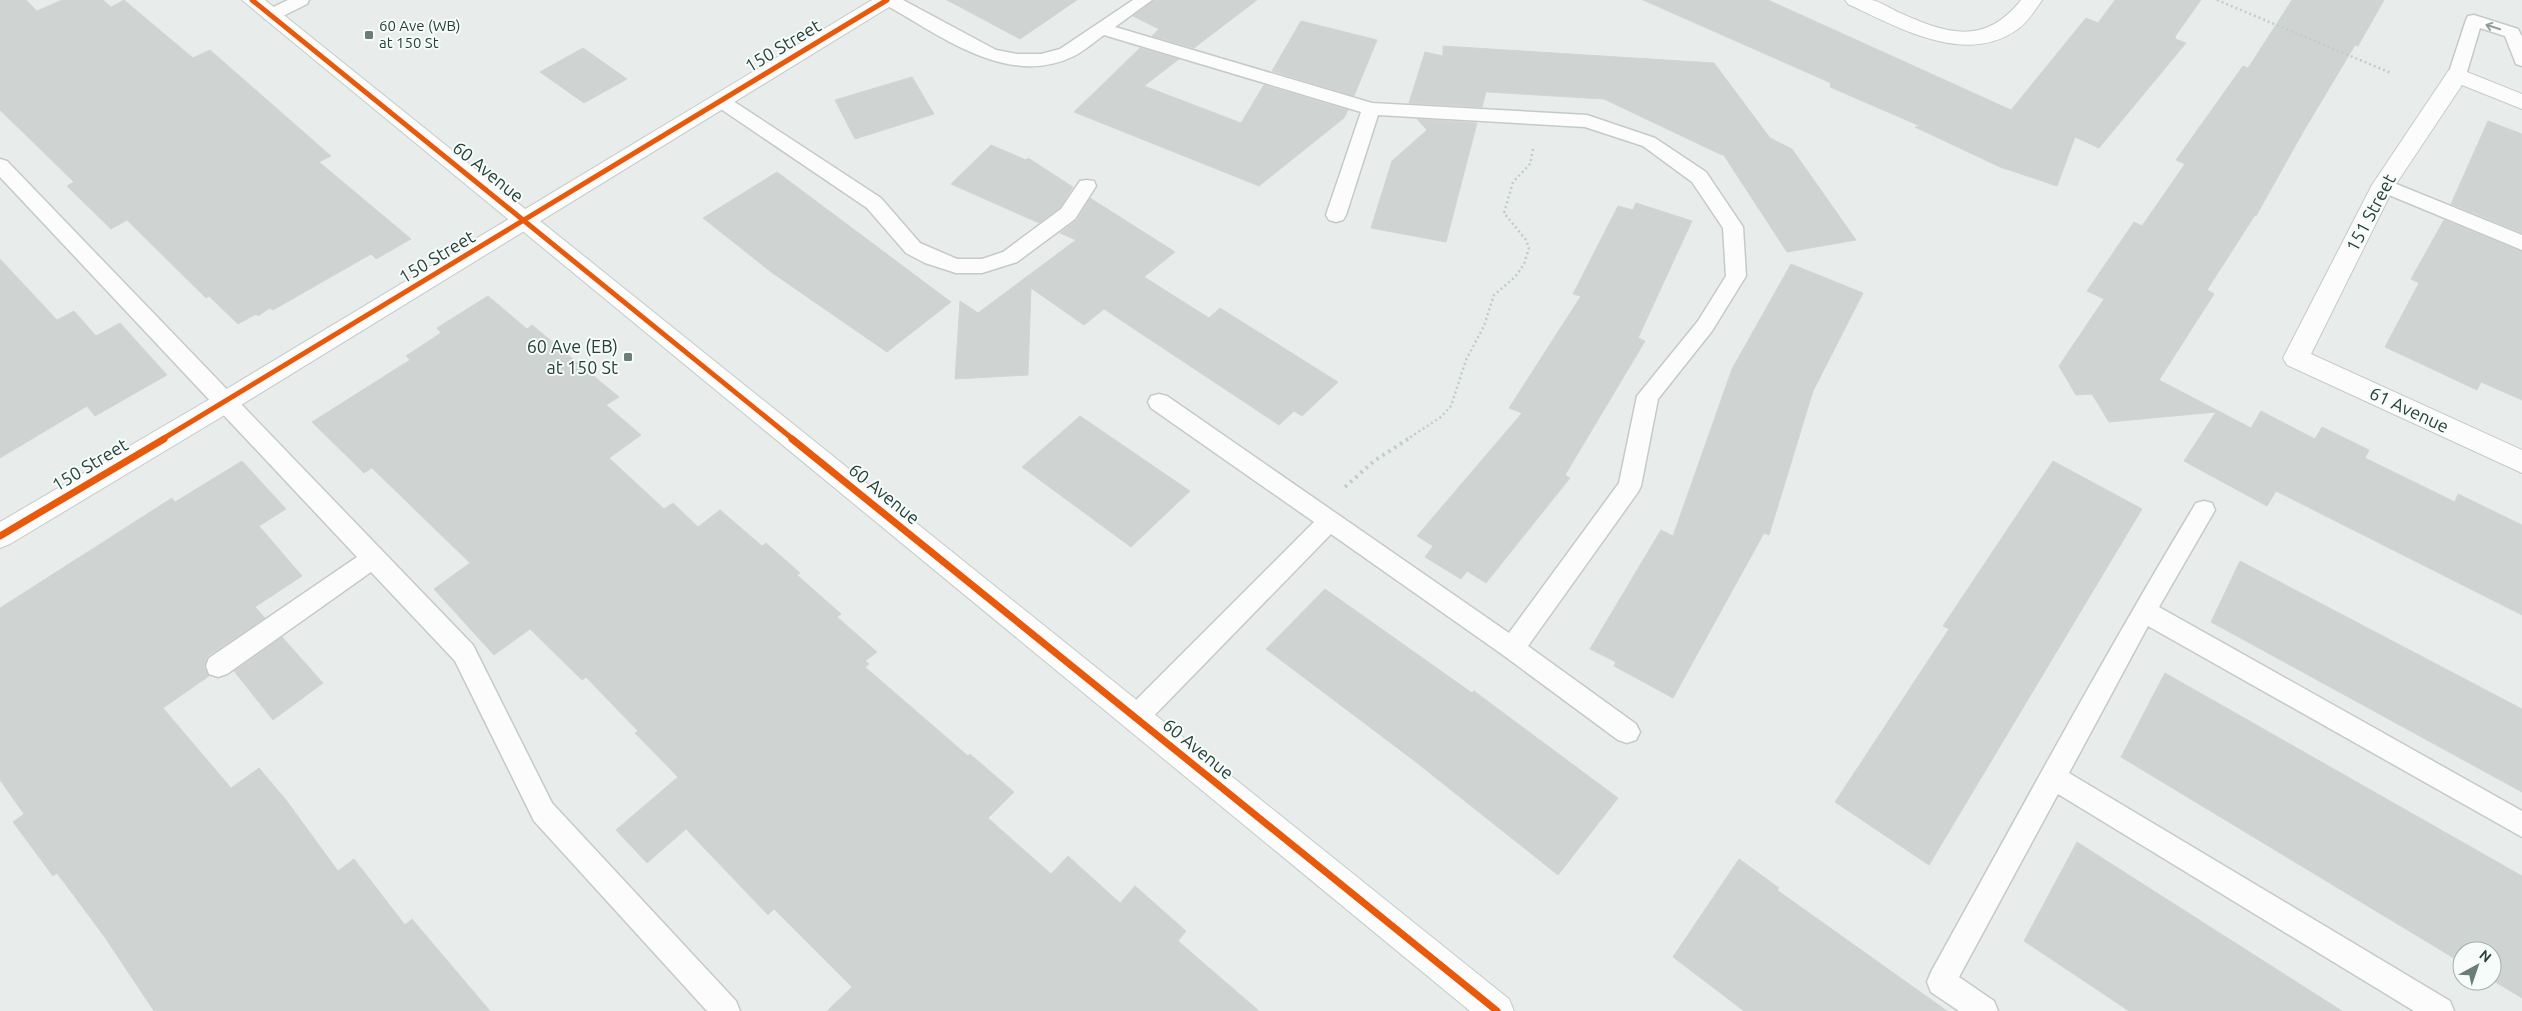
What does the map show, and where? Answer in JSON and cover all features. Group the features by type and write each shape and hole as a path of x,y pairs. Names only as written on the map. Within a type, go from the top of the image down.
{"street":[{"name":"60 Avenue","path":"252,0 1497,1011"},
{"name":"150 Street","path":"0,536 525,222 889,0"},
{"path":"1855,0 1926,30 1948,37 1988,36 2010,26 2032,0"},
{"path":"2457,75 2522,102"},
{"name":"151 Street","path":"2296,358 2384,185 2457,75"},
{"name":"61 Avenue","path":"2296,358 2522,462"}],"lane":[{"path":"271,15 301,0"},
{"path":"889,0 991,55 1017,60 1041,60 1066,53 1144,0"},
{"path":"2457,75 2474,20 2512,33 2522,60"},
{"path":"1102,29 1371,110 1587,121 1649,142 1699,177 1733,227 1736,276 1705,326 1648,396 1630,486 1512,648"},
{"path":"721,101 874,203 914,248 932,258 956,266 982,266 1010,257 1068,214 1087,186"},
{"path":"1336,215 1371,110"},
{"path":"0,165 224,403 464,653 543,812 726,1011"},
{"path":"2384,185 2522,243"},
{"path":"1159,402 1512,648 1627,732"},
{"path":"1984,1011 1941,982 2144,611 2204,510"},
{"path":"1135,718 1330,521"},
{"path":"218,666 373,558"},
{"path":"2144,611 2522,824"},
{"path":"2054,777 2440,1011"}],"path":[{"path":"2218,0 2392,73"},
{"path":"1342,490 1374,461 1441,417 1451,406 1466,360 1484,326 1494,295 1502,286 1516,277 1524,264 1529,248 1526,240 1504,213 1513,182 1530,164 1533,145"}],"building":[{"path":"0,0 26,0 37,11 62,0 103,0 111,7 124,0 193,58 210,50 331,156 319,162 411,239 376,259 371,254 273,310 270,308 258,316 256,314 238,324 209,296 206,298 127,220 111,229 67,186 74,182 0,110"},
{"path":"947,0 1077,0 1020,39"},
{"path":"1154,0 1257,0 1194,48 1152,36 1159,29 1133,16"},
{"path":"1643,0 1768,0 2011,110 2086,18 2098,23 2115,0 2201,0 2176,35 2175,39 2186,43 2099,148 2075,137 2057,186 2000,167 1915,127 1920,126 1830,87 1831,83"},
{"path":"2292,0 2384,0 2358,46 2355,45 2303,132 2256,216 2207,290 2214,294 2159,380 2251,428 2261,411 2315,439 2322,427 2369,450 2365,458 2455,502 2458,494 2522,525 2522,615 2276,491 2267,506 2184,461 2216,412 2109,422 2092,394 2076,395 2059,366 2104,299 2087,291 2134,222 2142,226 2185,164 2176,160 2243,66 2248,68"},
{"path":"1301,21 1377,40 1354,96 1272,71"},
{"path":"1443,46 1714,63 1770,138 1792,149 1856,240 1787,252 1723,154 1604,99 1486,92 1482,107 1409,103 1425,52 1443,56"},
{"path":"583,48 627,79 584,103 540,72"},
{"path":"1140,48 1179,59 1144,86 1241,123 1264,85 1348,110 1344,118 1259,186 1074,112"},
{"path":"912,77 934,114 855,139 835,100"},
{"path":"1417,119 1477,123 1446,242 1371,228 1392,161 1427,130"},
{"path":"2488,121 2522,134 2522,233 2451,204"},
{"path":"991,145 1026,160 1028,158 1073,187 1060,208 1039,223 951,184"},
{"path":"777,172 951,302 887,352 771,272 703,218"},
{"path":"1090,198 1175,252 1144,277 1209,318 1220,308 1338,382 1302,416 1294,411 1279,425 1104,309 1084,325 1031,288 1028,375 955,379 960,301 978,313 1076,240 1060,233 1077,220"},
{"path":"1636,203 1692,221 1638,338 1645,341 1565,475 1570,478 1486,583 1467,571 1461,579 1425,557 1433,546 1417,536 1522,413 1509,408 1581,296 1573,294 1618,206 1633,210"},
{"path":"2444,220 2522,252 2522,400 2481,382 2477,390 2385,347 2419,283 2411,279"},
{"path":"0,259 57,320 74,311 96,336 120,323 167,375 95,416 87,406 0,458"},
{"path":"1791,264 1863,293 1813,391 1769,535 1764,533 1673,698 1614,666 1616,662 1590,649 1661,530 1673,536 1732,369"},
{"path":"488,296 527,329 532,325 619,397 606,405 641,435 609,458 664,509 673,503 698,527 720,510 762,546 766,543 800,573 797,575 841,614 837,617 877,652 865,661 869,664 865,667 968,756 970,754 1014,792 988,818 1051,874 1068,856 1120,903 1135,886 1186,931 1178,941 1259,1011 827,1011 852,987 774,909 768,915 686,829 647,863 616,830 678,777 635,733 638,731 586,677 582,680 530,629 494,655 434,589 470,563 372,468 364,473 312,422 410,360 406,356 441,333 437,328"},
{"path":"1080,416 1190,491 1131,547 1022,467"},
{"path":"242,461 286,509 259,526 302,576 255,607 265,618 208,656 204,667 209,676 163,708 231,788 259,768 286,800 338,871 354,859 405,925 412,919 490,1011 154,1011 104,936 57,873 53,876 13,822 24,814 0,780 0,608 172,498 175,502"},
{"path":"2053,461 2142,509 1929,865 1835,802 1949,629 1943,626"},
{"path":"2240,561 2522,709 2522,792 2211,622"},
{"path":"1325,589 1472,693 1474,691 1618,798 1558,875 1412,759 1266,649"},
{"path":"282,637 323,683 273,720 234,671"},
{"path":"2165,673 2522,876 2522,998 2502,986 2502,941 2452,941 2452,957 2121,757"},
{"path":"2077,842 2342,1011 2129,1011 2024,941"},
{"path":"1739,859 1779,888 1777,890 1947,1011 1744,1011 1673,957"}],"cycle path":[{"path":"252,0 1497,1011"},
{"path":"0,536 224,403 887,0"}],"place":[{"name":"60 Ave (WB) at 150 St","path":"369,35"},
{"name":"60 Ave (EB) at 150 St","path":"628,357"}]}
